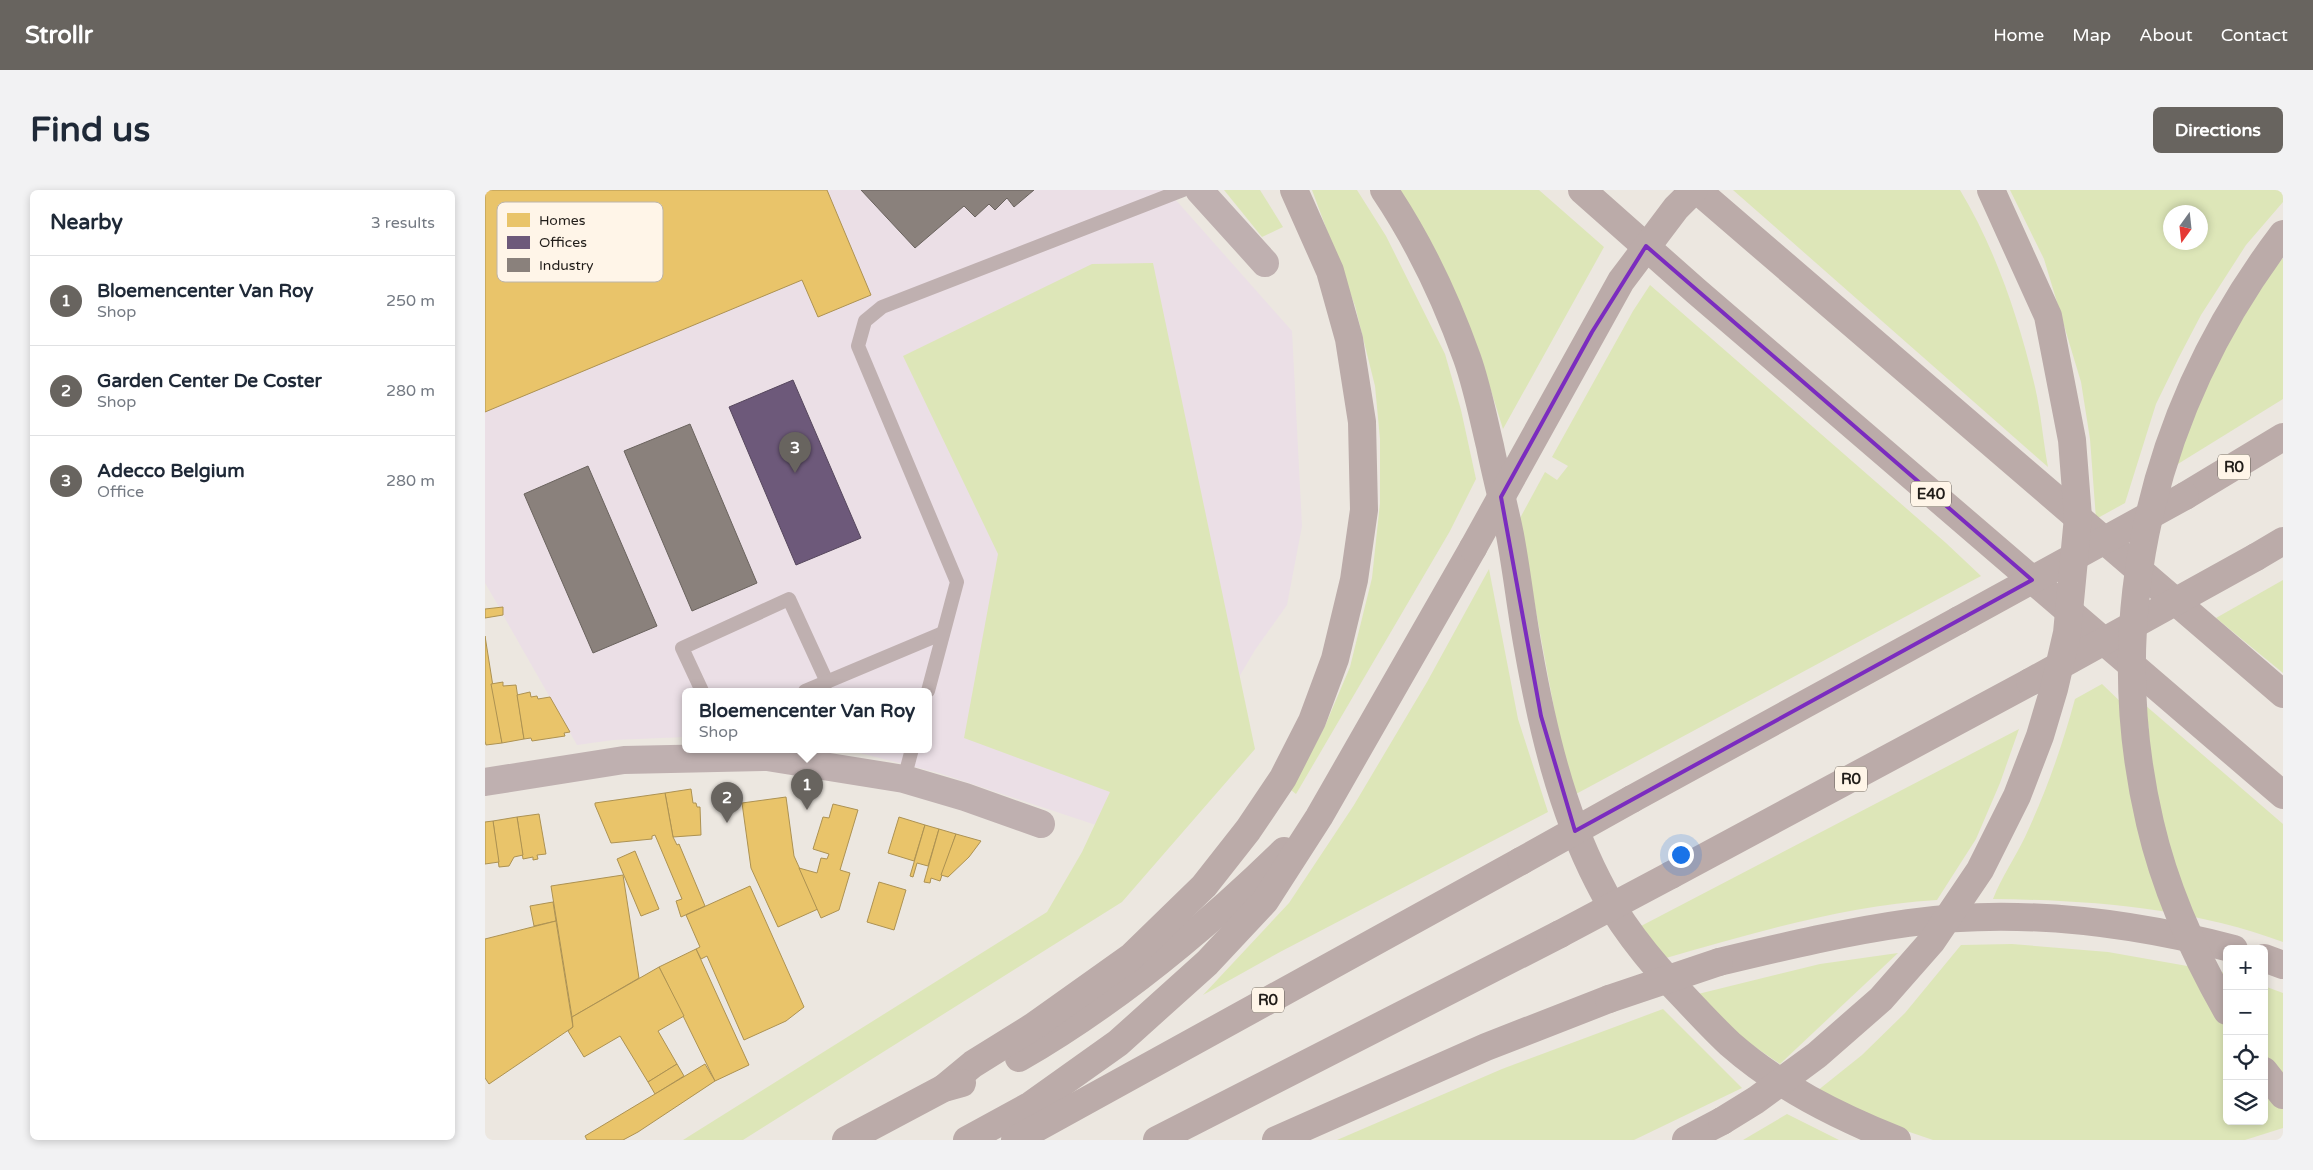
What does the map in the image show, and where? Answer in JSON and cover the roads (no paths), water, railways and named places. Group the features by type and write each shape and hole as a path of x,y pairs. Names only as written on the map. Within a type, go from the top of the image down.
{"highway":[{"path":"846,1140 944,1088 973,1064 1035,1026 1131,957 1204,886 1249,830 1278,785 1313,721 1335,659 1354,580 1364,510 1362,422 1349,339 1330,271 1294,190"},
{"path":"1384,190 1402,217 1439,288 1468,360 1510,536 1541,716 1576,832 1599,884 1622,922 1651,962 1730,1044 1764,1071 1812,1102 1861,1126 1897,1140"},
{"name":"E40","path":"1582,190 1725,316 2283,795"},
{"path":"967,1140 1031,1105 1118,1043 1207,963 1265,900 1319,817 1473,548 1621,282 1676,208 1695,190 2283,694"},
{"path":"1686,1140 1756,1100 1817,1055 1881,999 1932,941 1980,870 2013,804 2040,736 2054,689 2067,633 2078,516 2072,440 2048,316 1991,190"},
{"path":"2223,1003 2204,967 2170,888 2150,823 2139,762 2134,713 2133,616 2140,555 2151,502 2167,450 2192,386 2212,343 2241,294 2283,234"},
{"name":"R0","path":"1015,1140 2185,496 2283,437"},
{"name":"R0","path":"1157,1140 1671,876 2030,682 2283,542"},
{"path":"944,1088 987,1076 1038,1047 1106,1002 1239,895 1319,817"},
{"path":"1276,1140 1486,1047 1609,999 1719,962 1799,942 1909,923 1979,918 2030,918 2124,926 2183,935 2223,946"},
{"path":"2268,959 2283,965"},
{"path":"2268,1076 2283,1095"}],"street":[{"path":"1199,190 1265,263"},
{"path":"485,782 624,760 708,753 767,757 826,764 905,779 965,797 1041,824"}],"lane":[{"path":"929,688 957,582 858,346 865,321 882,307 1183,190"},
{"path":"701,688 682,648 789,599 827,682"},
{"path":"812,688 943,633"},
{"path":"905,779 912,753"}],"place":[{"name":"Adecco Belgium","path":"795,473"},
{"name":"Bloemencenter Van Roy","path":"807,810"},
{"name":"Garden Center De Coster","path":"727,823"}]}
